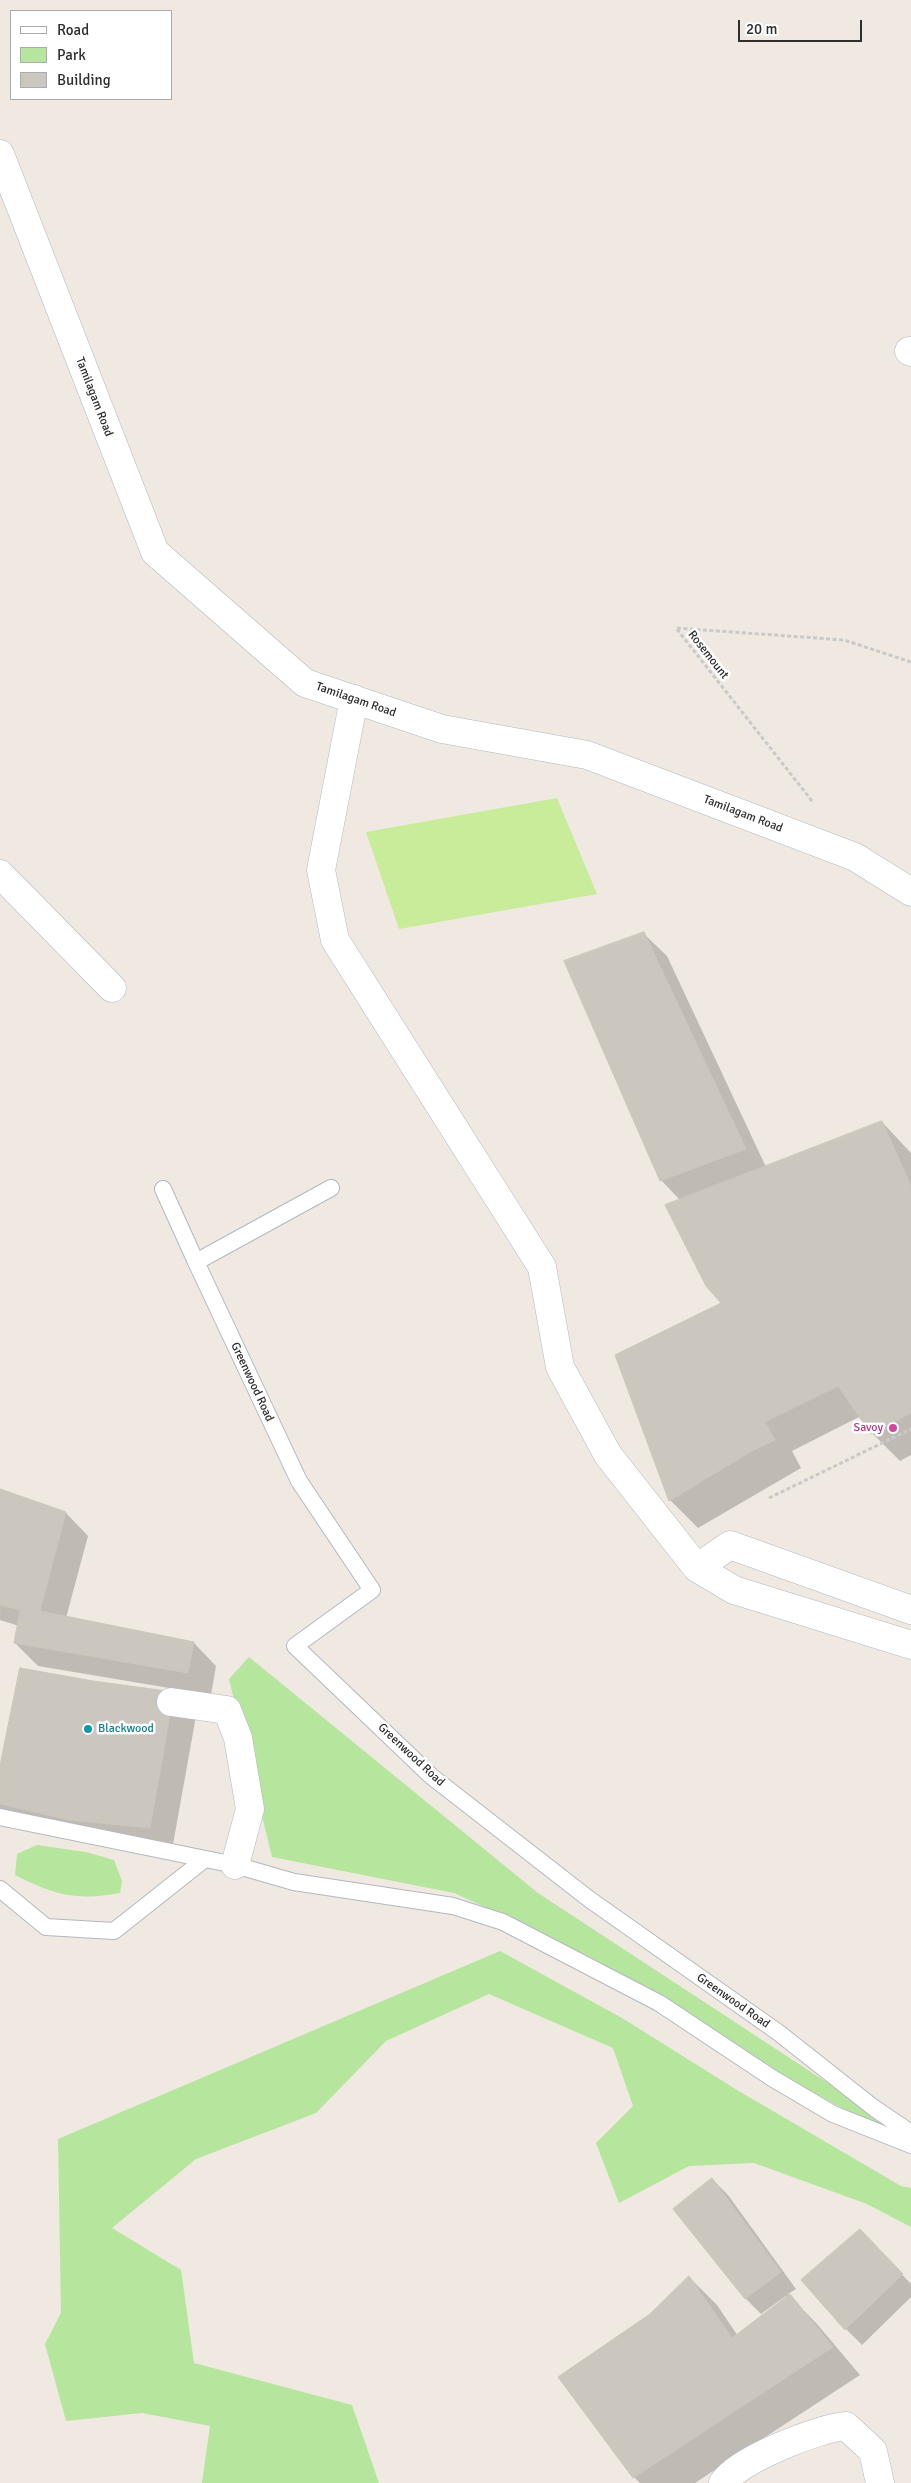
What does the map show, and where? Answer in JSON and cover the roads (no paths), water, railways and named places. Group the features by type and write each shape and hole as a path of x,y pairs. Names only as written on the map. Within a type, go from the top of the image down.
{"street":[{"name":"Tamilagam Road","path":"0,154 155,552 304,682 442,729 587,755 855,857 911,892"},
{"path":"354,699 321,870 335,940 542,1267 560,1367 608,1455 697,1568 734,1590 911,1645"},
{"path":"0,874 112,988"},
{"path":"697,1568 730,1545 911,1610"},
{"path":"171,1702 227,1710 238,1738 250,1809 235,1865"},
{"path":"723,2483 751,2460 828,2427 846,2426 873,2451 880,2483"}],"lane":[{"path":"196,1262 331,1188"},
{"name":"Greenwood Road","path":"163,1189 299,1481 372,1590 295,1646 431,1776 589,1899 778,2033 874,2108 911,2133"},
{"path":"0,1817 235,1865 294,1882 453,1906 502,1922 659,2003 772,2078 833,2114 911,2145"},
{"path":"0,1889 46,1927 114,1931 205,1859"}],"place":[{"name":"Savoy","path":"893,1428"},
{"name":"Blackwood","path":"88,1729"}]}
